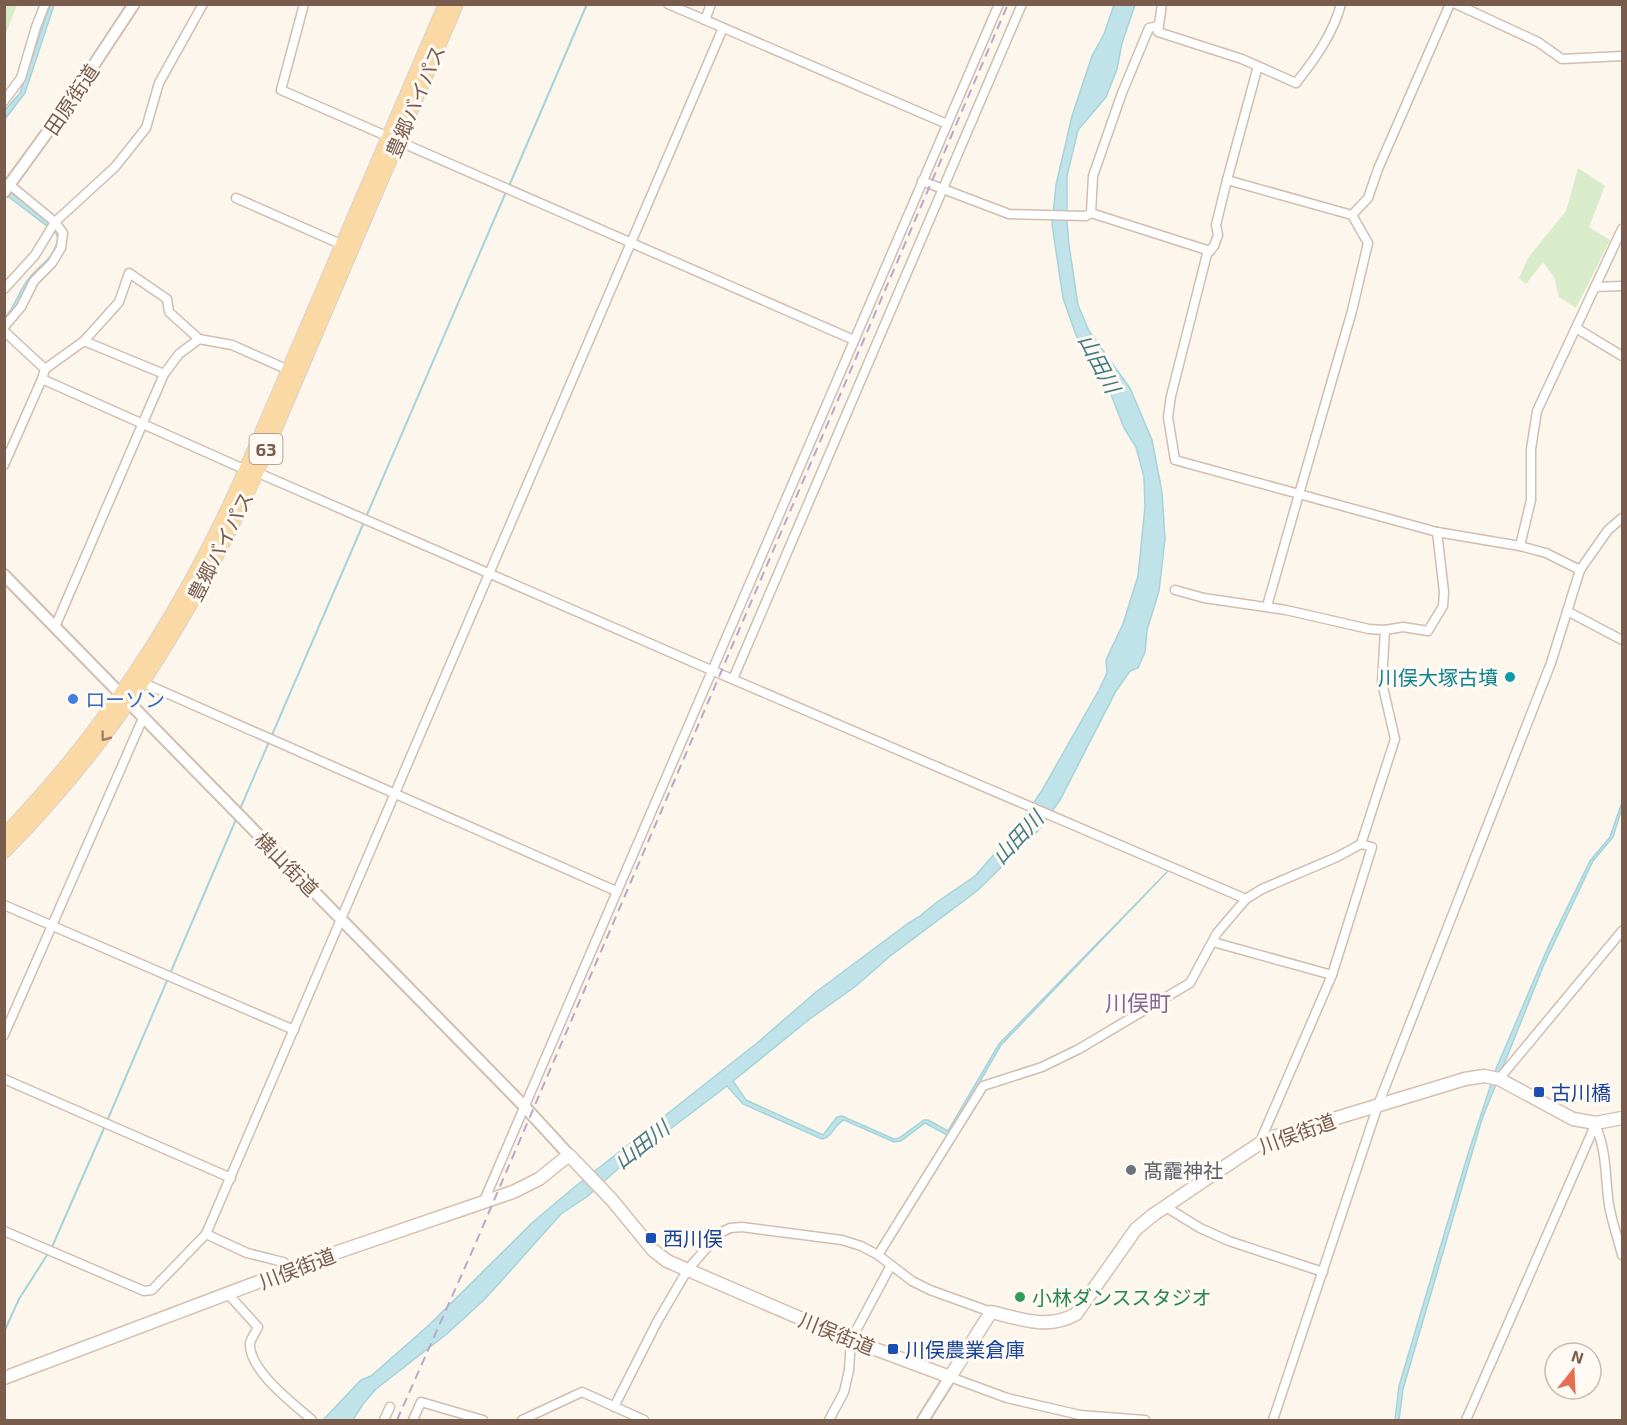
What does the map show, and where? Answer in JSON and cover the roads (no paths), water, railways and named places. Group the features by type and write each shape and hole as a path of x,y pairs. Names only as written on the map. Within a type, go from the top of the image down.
{"main road":[{"name":"豊郷バイパス","path":"393,140 446,4"},
{"name":"豊郷バイパス","path":"4,836 70,765 138,680 197,572 251,471 393,140 456,4"},
{"name":"豊郷バイパス","path":"4,851 78,771 107,734 124,699"},
{"name":"川俣街道","path":"991,1312 1032,1321 1052,1323 1065,1320 1076,1314 1136,1229 1167,1206 1259,1144 1378,1105 1464,1079 1484,1076 1499,1079 1574,1119 1596,1125 1623,1118"},
{"name":"川俣街道","path":"4,1378 355,1246 483,1203 532,1183 569,1155 608,1195 660,1257 851,1340 950,1377"},
{"path":"950,1377 991,1312"}],"street":[{"path":"4,101 21,78 45,4"},
{"name":"田原街道","path":"7,188 70,100 134,4"},
{"path":"4,289 35,255 55,222 115,167 146,128 159,83 203,4"},
{"path":"304,4 281,90 854,340"},
{"path":"668,4 947,124"},
{"path":"705,20 711,4"},
{"path":"483,1203 999,4"},
{"path":"733,680 1022,4"},
{"path":"1162,4 1158,32 1242,58 1296,83 1319,53 1339,14 1341,4"},
{"path":"1352,215 1368,198 1378,169 1450,4"},
{"path":"1456,4 1538,42 1562,60 1623,56"},
{"path":"1089,215 1093,176 1122,93 1149,28 1158,26"},
{"path":"4,1231 144,1291 152,1290 206,1234 723,28"},
{"path":"1258,66 1216,225 1218,234 1207,254 1171,396 1168,417 1175,460 1437,532 1520,546 1546,553 1580,570"},
{"path":"1227,180 1352,215 1368,243 1352,311 1267,606"},
{"path":"922,181 1008,214 1089,215 1210,251"},
{"path":"7,188 55,222 63,233 61,248 52,263 34,281 21,307 4,329 45,369"},
{"path":"236,198 347,247"},
{"path":"1520,546 1532,500 1531,448 1537,411 1623,229"},
{"path":"4,465 45,369 84,341 119,302 129,273 167,299 169,312 200,339 232,345 293,372"},
{"path":"1595,287 1623,285"},
{"path":"1576,328 1623,356"},
{"path":"55,627 164,374 179,354 200,339"},
{"path":"84,341 90,341 118,357 164,374"},
{"path":"42,379 733,680 1246,899"},
{"path":"1274,1420 1378,1105 1551,663 1580,570 1608,530 1623,518"},
{"path":"1175,590 1204,598 1267,606 1369,629 1385,630 1402,627 1428,631 1443,606 1444,592 1437,532"},
{"name":"横山街道","path":"4,575 342,919 569,1155"},
{"path":"1567,611 1623,640"},
{"path":"878,1255 983,1086 1042,1067 1080,1049 1191,983 1217,933 1246,899 1262,888 1337,857 1361,844 1395,739 1382,683 1385,630"},
{"path":"138,680 616,891"},
{"path":"4,1035 143,718"},
{"path":"1259,1144 1332,975 1372,847 1361,844"},
{"path":"4,905 294,1030"},
{"path":"1499,1079 1623,931"},
{"path":"1213,942 1332,975"},
{"path":"4,1079 231,1178"},
{"path":"1596,1125 1601,1138 1606,1167 1609,1206 1623,1256"},
{"path":"1466,1420 1596,1125"},
{"path":"1167,1206 1200,1228 1229,1241 1323,1272"},
{"name":"川俣街道","path":"688,1269 720,1233 730,1228 742,1227 842,1240 878,1255 912,1281 930,1290 991,1312"},
{"path":"206,1234 247,1253 283,1262 293,1269"},
{"path":"829,1420 844,1392 849,1371 851,1340 891,1265"},
{"path":"614,1407 657,1322 688,1269"},
{"path":"228,1294 258,1327 250,1341 251,1353 264,1376 312,1420"},
{"path":"923,1420 950,1377 1007,1398 1074,1413 1146,1420"},
{"path":"522,1420 582,1392 644,1420"},
{"path":"413,1420 421,1402 483,1420"},
{"path":"384,1420 390,1407"}],"water":[{"path":"50,5 54,5 25,93 5,119 5,110 20,93"},
{"name":"山田川","path":"1114,5 1135,5 1122,43 1117,69 1106,97 1078,130 1067,176 1067,222 1078,305 1089,331 1130,388 1152,440 1162,492 1165,539 1159,591 1147,630 1145,652 1138,668 1130,671 1116,691 1060,800 1038,831 977,891 889,957 856,986 811,1018 733,1081 746,1100 823,1135 837,1117 842,1116 894,1139 899,1138 924,1120 948,1131 999,1044 1168,871 1001,1045 949,1136 925,1123 901,1141 894,1142 844,1120 829,1136 822,1139 743,1104 727,1086 620,1167 588,1196 561,1214 485,1299 448,1333 376,1389 353,1420 323,1420 361,1380 371,1376 429,1325 533,1222 572,1189 757,1043 816,992 975,876 1012,834 1041,792 1099,690 1107,673 1106,660 1123,624 1138,576 1145,507 1144,477 1136,447 1124,428 1110,392 1094,369 1076,335 1063,298 1052,224 1056,185 1072,116 1092,56 1104,34"},
{"path":"4,187 58,230 61,236 56,254 31,280 18,306 5,322 25,284 50,256 58,239 56,233 5,194"},
{"path":"1622,802 1613,837 1593,861 1545,962 1482,1119 1403,1389 1399,1420 1395,1420 1399,1386 1468,1154 1496,1069 1549,945 1590,861 1610,837"}],"waterway":[{"path":"509,186 587,4"},
{"path":"366,517 506,192"},
{"path":"240,809 364,522"},
{"path":"107,1121 237,817"},
{"path":"52,1247 105,1126"},
{"path":"4,1332 19,1299 49,1252"}],"railway":[{"path":"397,1420 474,1247 1008,4"}],"place":[{"name":"川俣大塚古墳","path":"1510,677"},
{"name":"ローソン","path":"73,699"},
{"name":"古川橋","path":"1539,1092"},
{"name":"髙靇神社","path":"1131,1170"},
{"name":"西川俣","path":"651,1238"},
{"name":"小林ダンススタジオ","path":"1020,1297"},
{"name":"川俣農業倉庫","path":"893,1349"}],"district":[{"name":"川俣町","path":"1138,1002"}]}
